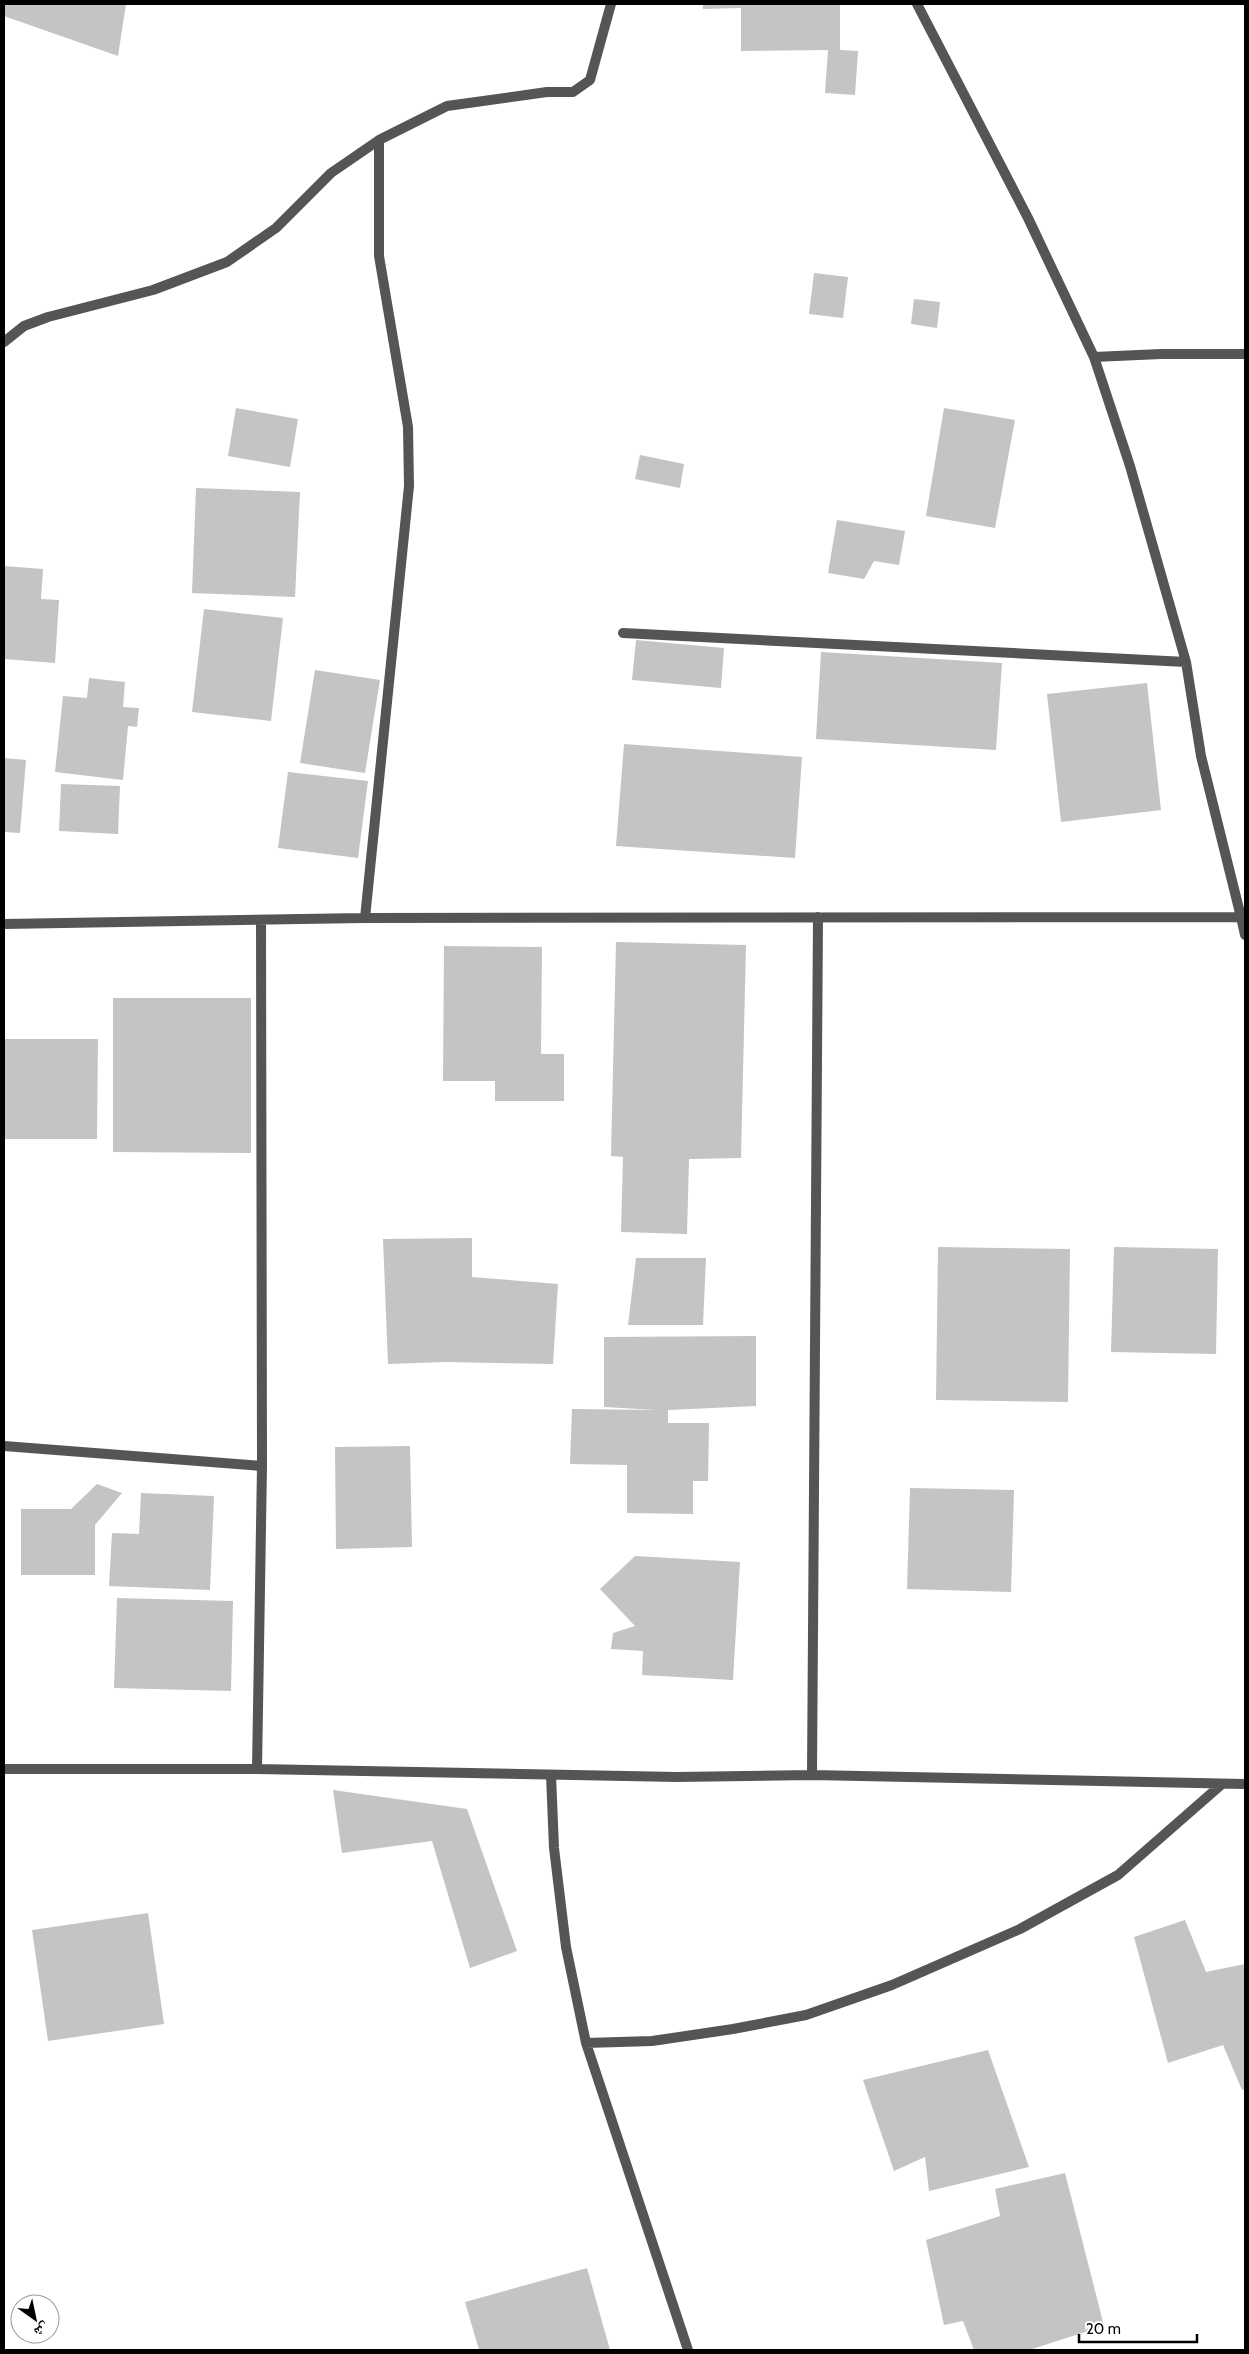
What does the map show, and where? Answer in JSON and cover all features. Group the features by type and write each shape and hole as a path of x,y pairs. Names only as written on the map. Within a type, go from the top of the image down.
{"street":[{"path":"4,342 24,326 48,317 153,290 227,262 276,228 331,173 379,140 447,106 547,92 573,92 590,80 601,49 611,4"},
{"path":"917,4 1028,218 1094,357 1130,466 1186,662 1201,756 1242,916 1245,935"},
{"path":"366,918 409,486 408,428 379,256 379,140"},
{"path":"1094,357 1162,354 1245,354"},
{"path":"623,632 1186,662"},
{"path":"4,924 366,918 1242,916"},
{"path":"812,1775 818,917"},
{"path":"257,1769 262,1466 261,921"},
{"path":"4,1446 262,1466"},
{"path":"4,1769 257,1769 677,1777 812,1775 1245,1784"},
{"path":"551,1775 554,1848 566,1947 586,2043 688,2350"},
{"path":"586,2043 652,2041 733,2029 806,2015 892,1984 1020,1929 1118,1875 1222,1784"}],"building":[{"path":"4,4 126,4 118,56 4,16"},
{"path":"703,4 840,4 840,50 858,51 855,95 825,93 828,50 741,51 741,8 703,9"},
{"path":"814,273 848,277 843,318 809,314"},
{"path":"914,299 940,302 937,328 911,324"},
{"path":"236,408 298,419 290,467 228,456"},
{"path":"944,408 1015,420 995,528 926,516"},
{"path":"640,455 684,464 680,488 635,479"},
{"path":"196,488 300,492 295,597 192,593"},
{"path":"837,520 905,531 899,565 874,561 864,579 828,573"},
{"path":"4,566 43,569 41,599 59,600 55,663 4,659"},
{"path":"204,609 283,618 271,721 192,712"},
{"path":"636,640 724,648 721,688 632,680"},
{"path":"821,652 1002,663 996,750 816,739"},
{"path":"315,670 380,680 365,773 300,763"},
{"path":"89,678 125,682 123,707 139,708 137,727 128,726 123,780 55,772 63,696 87,698"},
{"path":"1147,683 1161,810 1061,822 1047,694"},
{"path":"624,744 802,757 795,858 616,846"},
{"path":"4,758 26,760 20,833 4,832"},
{"path":"288,772 368,781 358,858 278,848"},
{"path":"61,784 120,786 118,834 59,831"},
{"path":"616,942 746,945 741,1158 689,1159 687,1234 621,1232 623,1157 611,1156"},
{"path":"444,946 542,947 541,1054 564,1054 564,1101 495,1101 495,1081 443,1081"},
{"path":"113,998 251,998 251,1153 113,1152"},
{"path":"4,1039 98,1039 97,1139 4,1139"},
{"path":"472,1238 472,1277 558,1284 553,1364 445,1362 388,1364 383,1239"},
{"path":"938,1247 1070,1249 1068,1402 936,1400"},
{"path":"1114,1247 1218,1249 1216,1354 1111,1352"},
{"path":"636,1258 706,1258 703,1325 628,1325"},
{"path":"756,1336 756,1406 668,1410 668,1423 709,1423 708,1481 693,1481 693,1514 627,1513 627,1465 570,1464 572,1409 656,1410 604,1407 604,1337"},
{"path":"410,1446 412,1547 336,1549 335,1447"},
{"path":"97,1484 122,1493 95,1525 95,1575 21,1575 21,1509 71,1509"},
{"path":"910,1488 1014,1490 1011,1592 907,1589"},
{"path":"141,1493 214,1496 210,1590 109,1586 112,1533 139,1534"},
{"path":"635,1556 740,1562 733,1680 642,1675 643,1651 611,1649 613,1633 635,1626 600,1589"},
{"path":"117,1598 233,1601 231,1691 114,1688"},
{"path":"333,1790 467,1809 517,1951 470,1968 432,1841 342,1853"},
{"path":"148,1913 164,2024 48,2041 32,1930"},
{"path":"1185,1920 1206,1972 1245,1964 1245,2089 1242,2090 1223,2045 1168,2063 1134,1937"},
{"path":"988,2050 1029,2167 929,2191 925,2157 894,2171 863,2080"},
{"path":"1065,2173 1104,2326 1029,2350 974,2350 963,2321 944,2325 926,2240 1000,2216 995,2189"},
{"path":"587,2268 610,2350 479,2350 465,2302"}]}
